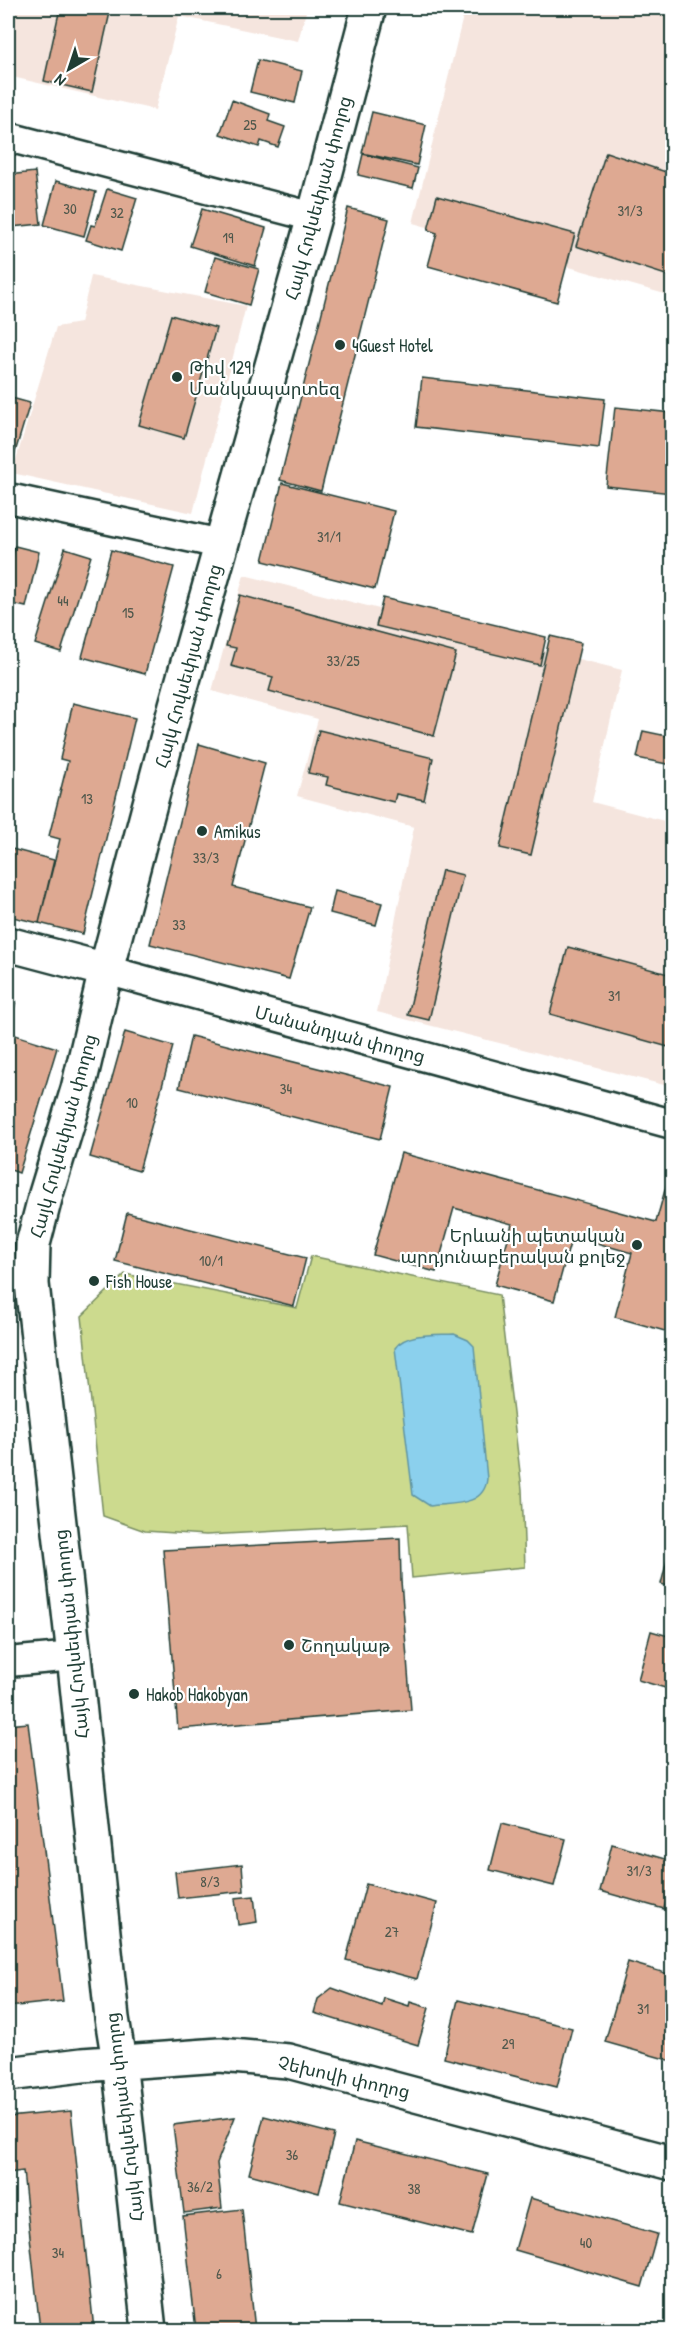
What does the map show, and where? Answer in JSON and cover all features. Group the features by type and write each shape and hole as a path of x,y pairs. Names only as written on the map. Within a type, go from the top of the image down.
{"street":[{"name":"Հայկ Հովսեփյան փողոց","path":"149,2331 120,2067 112,2018 32,1284 20,1245 78,1089 106,970 221,544 314,217 369,8"},
{"path":"8,137 314,217"},
{"path":"8,498 221,544"},
{"name":"Մանանդյան փողոց","path":"8,944 672,1124"},
{"path":"8,1662 74,1656"},
{"name":"Չեխովի փողոց","path":"8,2074 120,2067 220,2055 288,2061 672,2163"},
{"name":"Չեխովի փողոց","path":"8,2084 67,2078 85,2079 120,2067 220,2068 287,2072 672,2172"}],"shaded area":[{"path":"8,8 307,8 298,41 179,16 155,110 8,76"},
{"path":"465,8 672,8 672,296 413,223"},
{"path":"91,276 246,306 193,513 12,473 56,327 80,323"},
{"path":"244,575 622,670 592,802 672,823 672,1087 377,1012 414,827 297,796 318,719 212,691"},
{"path":"605,2319 606,2330 517,2330"}],"green space":[{"path":"311,1256 499,1295 522,1489 525,1567 412,1578 408,1524 206,1535 145,1531 103,1516 82,1316 125,1274 297,1308"}],"water":[{"path":"454,1334 468,1340 474,1346 487,1479 485,1488 473,1499 457,1504 430,1506 413,1495 395,1348 406,1339 414,1337"}],"building":[{"path":"60,8 111,8 92,92 44,81"},
{"path":"258,60 302,71 295,103 250,92"},
{"path":"232,100 270,114 268,121 285,127 278,147 261,141 259,147 220,134"},
{"path":"372,112 426,125 417,165 362,153"},
{"path":"606,152 672,174 672,277 576,246"},
{"path":"363,154 418,168 413,188 358,175"},
{"path":"35,172 41,224 11,227 8,231 8,175"},
{"path":"56,181 96,192 84,236 44,225"},
{"path":"107,189 137,198 121,251 86,240 91,225 95,226"},
{"path":"437,196 575,234 557,302 428,266 437,233 428,230"},
{"path":"348,208 389,219 321,491 280,480"},
{"path":"202,209 266,228 255,266 190,246"},
{"path":"215,257 259,269 249,305 205,292"},
{"name":"Թիվ 129 Մանկապարտեզ","path":"171,315 216,328 184,438 139,425"},
{"path":"422,378 605,399 599,448 416,427"},
{"path":"8,397 30,403 10,469 8,469"},
{"path":"615,407 672,413 672,493 606,486"},
{"path":"282,483 394,511 375,589 263,561"},
{"path":"15,546 39,552 26,607 8,603 8,576"},
{"path":"65,548 91,556 61,652 35,644"},
{"path":"111,550 174,567 145,674 82,657"},
{"path":"240,595 456,653 434,736 269,691 273,677 231,666 236,648 226,646"},
{"path":"383,598 546,637 540,665 376,626"},
{"path":"550,636 581,643 531,855 500,848"},
{"path":"73,703 135,718 83,934 39,923 60,839 49,836 68,761 60,759"},
{"path":"319,730 433,758 424,800 396,794 394,802 326,785 328,777 308,773"},
{"path":"643,731 672,737 672,765 637,758"},
{"path":"199,744 265,763 233,887 310,907 289,979 150,944"},
{"path":"8,848 54,860 39,923 8,916"},
{"path":"442,870 463,875 429,1020 408,1015"},
{"path":"335,891 382,903 376,925 330,913"},
{"path":"568,947 672,975 672,1048 550,1014"},
{"path":"8,999 16,1001 8,1034"},
{"path":"125,1032 173,1046 139,1171 90,1157"},
{"path":"12,1034 57,1048 19,1173 8,1169 8,1048"},
{"path":"191,1036 393,1087 380,1139 179,1088"},
{"name":"Երևանի պետական արդյունաբերական քոլեջ","path":"401,1153 656,1222 672,1165 672,1333 615,1317 632,1253 572,1236 554,1301 495,1285 512,1224 454,1208 436,1272 373,1255"},
{"path":"127,1213 306,1258 294,1306 115,1261"},
{"path":"8,1524 14,1580 8,1581"},
{"name":"Շողակաթ","path":"400,1538 411,1710 178,1729 163,1550"},
{"path":"672,1541 672,1587 661,1584"},
{"path":"651,1631 672,1637 672,1690 638,1680"},
{"path":"28,1723 63,2001 8,2007 8,1725"},
{"path":"502,1823 566,1839 554,1886 490,1870"},
{"path":"612,1844 672,1861 672,1878 664,1909 600,1891"},
{"path":"242,1864 244,1891 178,1898 175,1872"},
{"path":"366,1884 437,1903 417,1979 346,1960"},
{"path":"254,1896 257,1922 238,1925 235,1898"},
{"path":"628,1962 672,1975 672,2061 605,2042"},
{"path":"332,1988 382,2006 384,1998 409,2006 410,2002 429,2008 418,2045 314,2013 318,1999"},
{"path":"458,2000 572,2028 557,2087 444,2058"},
{"path":"71,2111 94,2330 40,2330 23,2171 8,2173 8,2117"},
{"path":"264,2116 334,2134 319,2193 249,2174"},
{"path":"235,2117 217,2163 222,2208 184,2213 173,2125"},
{"path":"355,2141 488,2174 472,2235 340,2202"},
{"path":"530,2198 657,2234 642,2287 515,2250"},
{"path":"242,2209 255,2330 196,2330 183,2216"},
{"path":"597,2326 597,2330 560,2330"}],"place":[{"name":"4Guest Hotel","path":"340,345"},
{"name":"Թիվ 129 Մանկապարտեզ","path":"177,377"},
{"name":"Amikus","path":"202,831"},
{"name":"Երևանի պետական արդյունաբերական քոլեջ","path":"637,1245"},
{"name":"Fish House","path":"94,1281"},
{"name":"Շողակաթ","path":"289,1645"},
{"name":"Hakob Hakobyan","path":"134,1694"}]}
